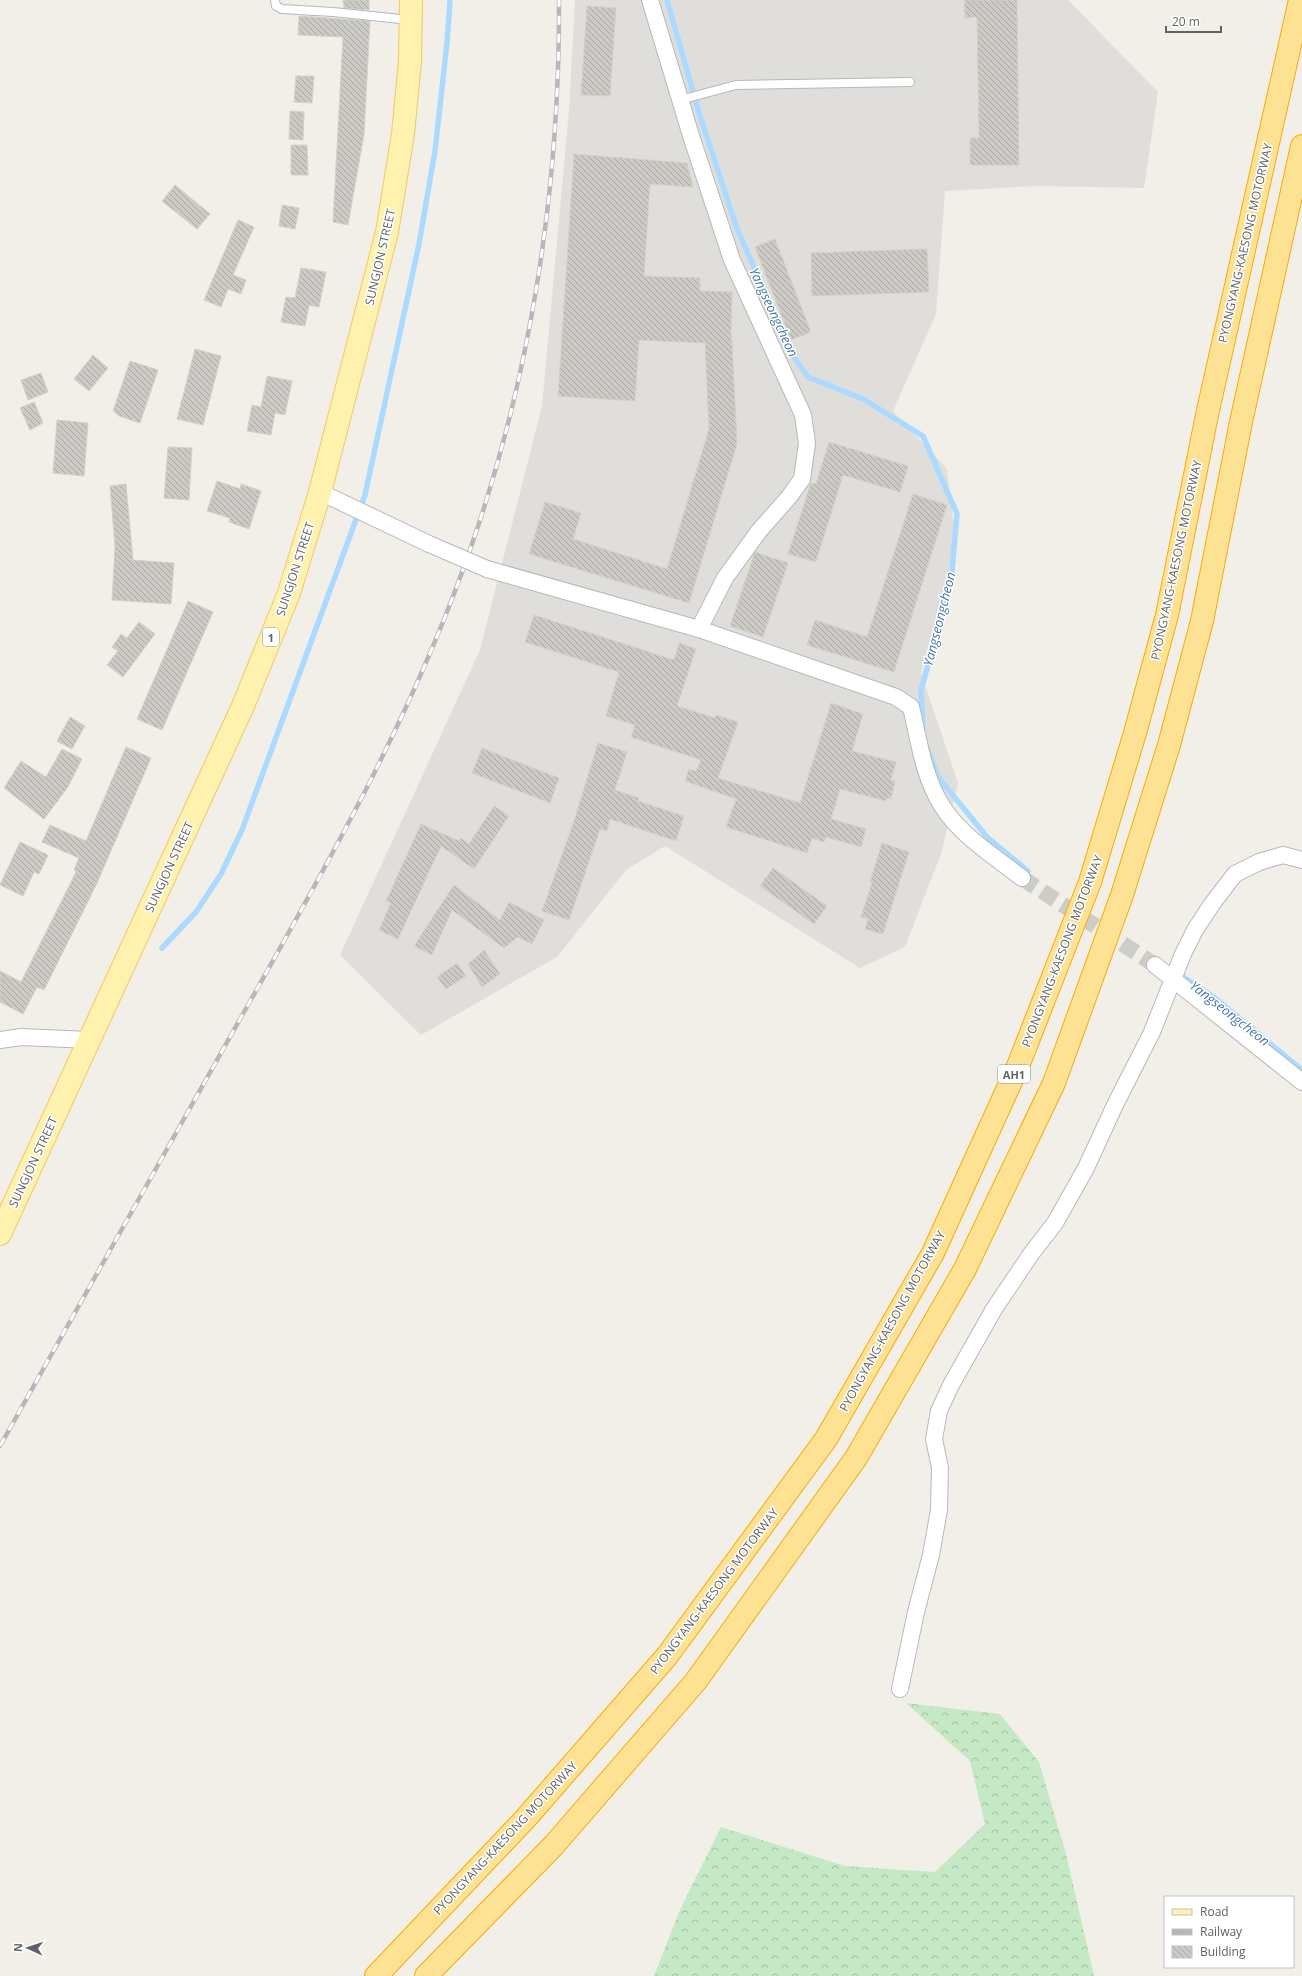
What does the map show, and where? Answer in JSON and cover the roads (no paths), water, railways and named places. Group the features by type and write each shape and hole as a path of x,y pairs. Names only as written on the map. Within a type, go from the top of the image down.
{"highway":[{"name":"PYONGYANG-KAESONG MOTORWAY","path":"376,1976 526,1818 667,1656 826,1439 933,1253 1018,1066 1090,882 1135,733 1167,615 1207,415 1300,0"},
{"path":"426,1976 554,1845 696,1682 856,1458 965,1269 1054,1083 1122,895 1169,745 1202,621 1241,422 1302,146"}],"main road":[{"name":"SUNGJON STREET","path":"0,1234 243,706 290,593 320,492 387,232 404,134 410,61 411,10"}],"street":[{"path":"650,0 732,260 803,415 807,443 802,479 760,531 725,578 699,629"},
{"path":"320,492 430,544 487,568 699,629 896,697 911,707 919,750 942,806 964,832 1022,878"},
{"path":"900,1690 916,1612 931,1555 939,1510 940,1468 934,1439 939,1411 951,1385 994,1309 1031,1254 1055,1223 1086,1168 1115,1105 1152,1032 1183,954 1195,930 1235,874 1259,862 1283,855 1302,860"},
{"path":"1155,965 1174,978 1302,1082"},
{"path":"0,1040 21,1037 90,1040"}],"lane":[{"path":"275,0 276,6 282,9 333,12 411,10"},
{"path":"682,100 736,85 910,82"}],"waterway":[{"path":"162,948 196,912 221,874 242,830 365,495 419,244 435,151 447,43 450,0"},
{"name":"Yangseongcheon","path":"667,0 700,116 736,226 791,353 808,377 863,399 923,436 957,514 951,582 921,690 923,728"},
{"name":"Yangseongcheon","path":"927,748 938,777 987,837 1028,871"},
{"name":"Yangseongcheon","path":"1176,972 1215,998 1302,1070"}],"tunnel":[{"path":"1022,878 1155,965"}],"railway":[{"path":"0,1446 339,841 398,725 450,605 472,544 493,478 511,411 526,344 548,207 558,69 559,0"}]}
